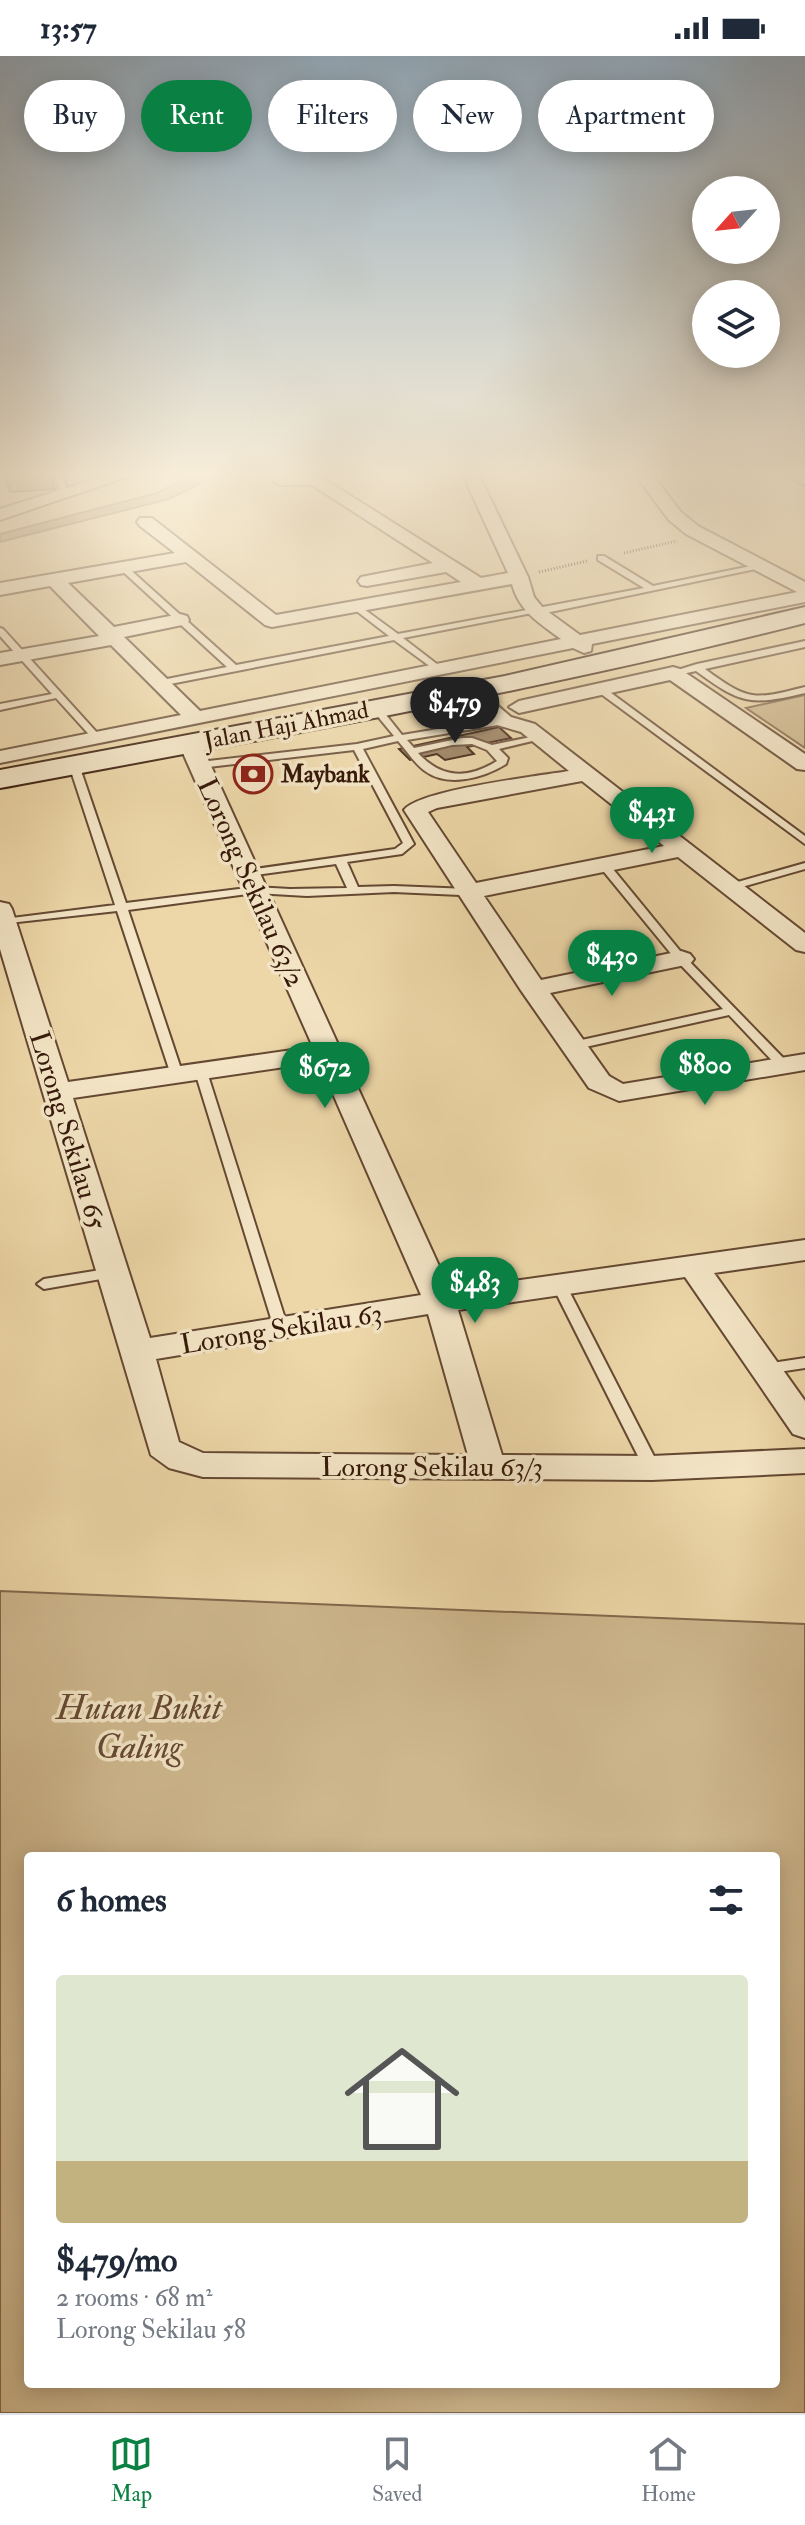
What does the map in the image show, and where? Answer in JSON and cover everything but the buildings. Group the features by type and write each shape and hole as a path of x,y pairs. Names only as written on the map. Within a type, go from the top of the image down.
{"street":[{"path":"0,589 37,583"},
{"path":"58,583 160,683 195,742"},
{"path":"223,583 272,621 483,583"},
{"path":"521,583 525,598 535,611 574,641 603,675"},
{"name":"Jalan Haji Ahmad","path":"195,742 439,670 805,596"},
{"name":"Jalan Haji Ahmad","path":"0,779 482,688 603,675 805,615"},
{"path":"0,659 180,620"},
{"path":"523,724 603,675 673,673 805,764"},
{"path":"482,688 523,724 805,945"},
{"path":"0,757 97,738 195,742"},
{"name":"Lorong Sekilau 63/2","path":"195,742 252,881 440,1302 488,1466"},
{"path":"587,774 416,807 572,1046 599,1082 609,1089 634,1093 799,1065"},
{"path":"469,892 683,849"},
{"name":"Lorong Sekilau 65","path":"2,915 138,1351"},
{"path":"533,989 681,959"},
{"path":"57,1092 328,1053"},
{"name":"Lorong Sekilau 63","path":"138,1351 440,1302 805,1250"},
{"path":"693,1266 805,1426"},
{"name":"Lorong Sekilau 63/3","path":"138,1351 163,1447 182,1461 203,1465 652,1468 805,1461"}],"lane":[{"path":"139,583 235,669"},
{"path":"642,583 652,589"},
{"path":"160,683 682,583"},
{"path":"357,607 439,670"},
{"path":"0,631 97,738"},
{"path":"673,673 805,644"},
{"path":"697,667 745,700 768,699 805,690"},
{"path":"603,675 805,841"},
{"path":"0,707 59,695"},
{"path":"376,708 400,738 412,751 430,770 455,777 495,767 503,758 483,742 465,741 412,751"},
{"path":"195,742 357,747 400,738 523,724"},
{"path":"491,748 523,724"},
{"path":"2,915 120,907 340,860 398,852 409,844 357,747"},
{"path":"74,765 120,907 189,1073 281,1328"},
{"path":"340,860 354,890"},
{"path":"604,865 728,1012 799,1065"},
{"path":"731,887 805,866"},
{"path":"252,881 287,894 354,890 469,892"},
{"path":"572,1046 728,1012"},
{"path":"44,1284 113,1273"},
{"path":"559,1285 652,1468"},
{"path":"765,1369 805,1363"}],"green space":[{"path":"805,695 805,748 746,708"},
{"name":"Hutan Bukit Galing","path":"0,1591 805,1624 805,2413 0,2413"}],"place":[{"name":"Maybank","path":"253,774"}]}
